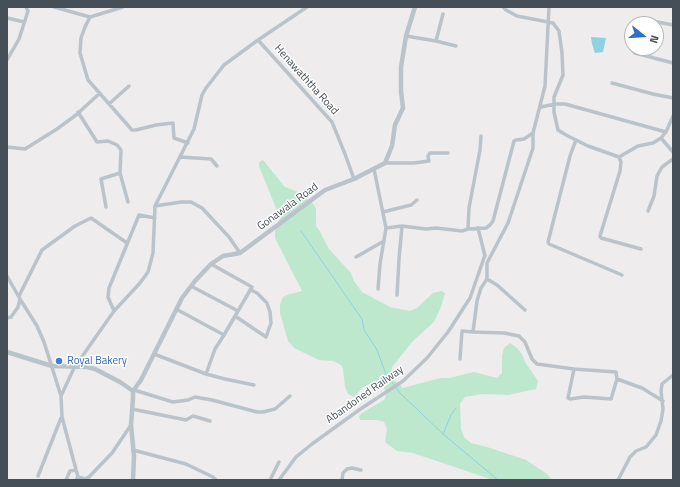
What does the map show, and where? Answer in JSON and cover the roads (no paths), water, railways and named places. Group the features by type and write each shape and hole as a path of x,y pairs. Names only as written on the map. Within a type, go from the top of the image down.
{"street":[{"path":"7,60 19,39 28,11 27,8 33,7"},
{"path":"54,7 90,17 123,7"},
{"path":"61,396 74,368 114,311 148,272 153,253 155,206 188,143 194,128 202,95 206,88 224,65 307,7"},
{"path":"415,7 406,36 401,67 403,108 395,125 392,146 385,163 414,163 429,161 428,156 430,153 448,153"},
{"path":"503,7 517,16 555,24 559,31 563,75 554,97 553,104 558,130 588,146 620,157"},
{"path":"486,263 508,223 533,148 534,132 545,86 548,7"},
{"path":"436,41 443,14"},
{"path":"90,17 85,27 80,53 88,80 132,130 173,122 174,138 188,143"},
{"path":"7,18 24,22"},
{"path":"406,36 456,46"},
{"name":"Henawaththa Road","path":"258,40 332,122 354,179"},
{"path":"643,56 673,63"},
{"path":"612,83 673,98"},
{"path":"109,104 129,86"},
{"path":"7,147 25,149 57,129 100,93"},
{"path":"541,107 553,104 565,104 666,132"},
{"path":"78,112 97,142 108,141 117,145 120,150 120,173 128,202"},
{"path":"620,157 638,146 653,143 661,138 666,132 673,116"},
{"path":"386,228 402,226 462,231 468,228 486,228 493,221 514,141 524,139 534,132"},
{"path":"468,228 469,208 480,150 481,136"},
{"path":"661,138 673,152"},
{"path":"576,140 570,156 548,242 549,244 622,275"},
{"path":"180,157 211,159 217,166"},
{"path":"620,157 620,171 600,236 601,238 641,249"},
{"path":"648,212 654,196 657,176 662,167 673,159"},
{"name":"Gonawala Road","path":"240,253 325,190 354,179 385,163"},
{"path":"374,169 386,228 378,290"},
{"path":"106,207 101,179 120,173"},
{"path":"383,212 411,205 417,200"},
{"path":"133,480 131,425 134,396 133,391 139,384 176,309 191,286 211,264 223,256 240,253 229,237 202,208 191,202 155,206"},
{"path":"114,311 108,297 109,288 139,215 155,218"},
{"path":"7,318 11,317 18,308 20,298 42,250 75,226 91,218 127,243"},
{"path":"397,295 402,226"},
{"path":"474,332 477,301 487,279 486,263 478,228"},
{"path":"356,257 384,241"},
{"name":"Abandoned Railway","path":"279,480 296,457 312,444 411,374 448,332 470,298 484,255"},
{"path":"211,264 252,287 251,290 258,293 267,303 271,323 266,337 235,316"},
{"path":"7,276 37,326 44,342 61,396 62,417 77,478 85,479 89,477 112,453 131,425"},
{"path":"487,279 497,285 525,310"},
{"path":"191,286 238,311"},
{"path":"206,374 215,349 251,290"},
{"path":"176,309 224,335"},
{"path":"460,359 462,331 504,333 519,336 525,342 532,359 538,364 574,369 616,372 617,379 611,399 584,397 570,400 568,398 574,369"},
{"path":"7,352 52,366 90,368 120,382 133,391 173,402 188,400 195,397 257,412 263,412 275,409 290,396"},
{"path":"154,354 206,374 254,385"},
{"path":"618,480 630,457 636,451 646,447 656,435 662,421 662,384 673,375"},
{"path":"617,379 642,388 663,401"},
{"path":"132,409 186,420 193,416 210,421"},
{"path":"38,476 62,417"},
{"path":"133,450 186,464 213,477 216,480"},
{"path":"270,480 279,462"},
{"path":"342,480 343,473 347,469 352,468 361,470"},
{"path":"66,480 70,470 76,470"}],"water":[{"path":"591,37 606,38 603,52 595,53"}],"waterway":[{"path":"301,231 362,319 364,330 377,350 387,377 394,385"},
{"path":"396,388 443,434 498,480"},
{"path":"443,434 451,415 456,408"}],"place":[{"name":"Royal Bakery","path":"59,361"}]}
